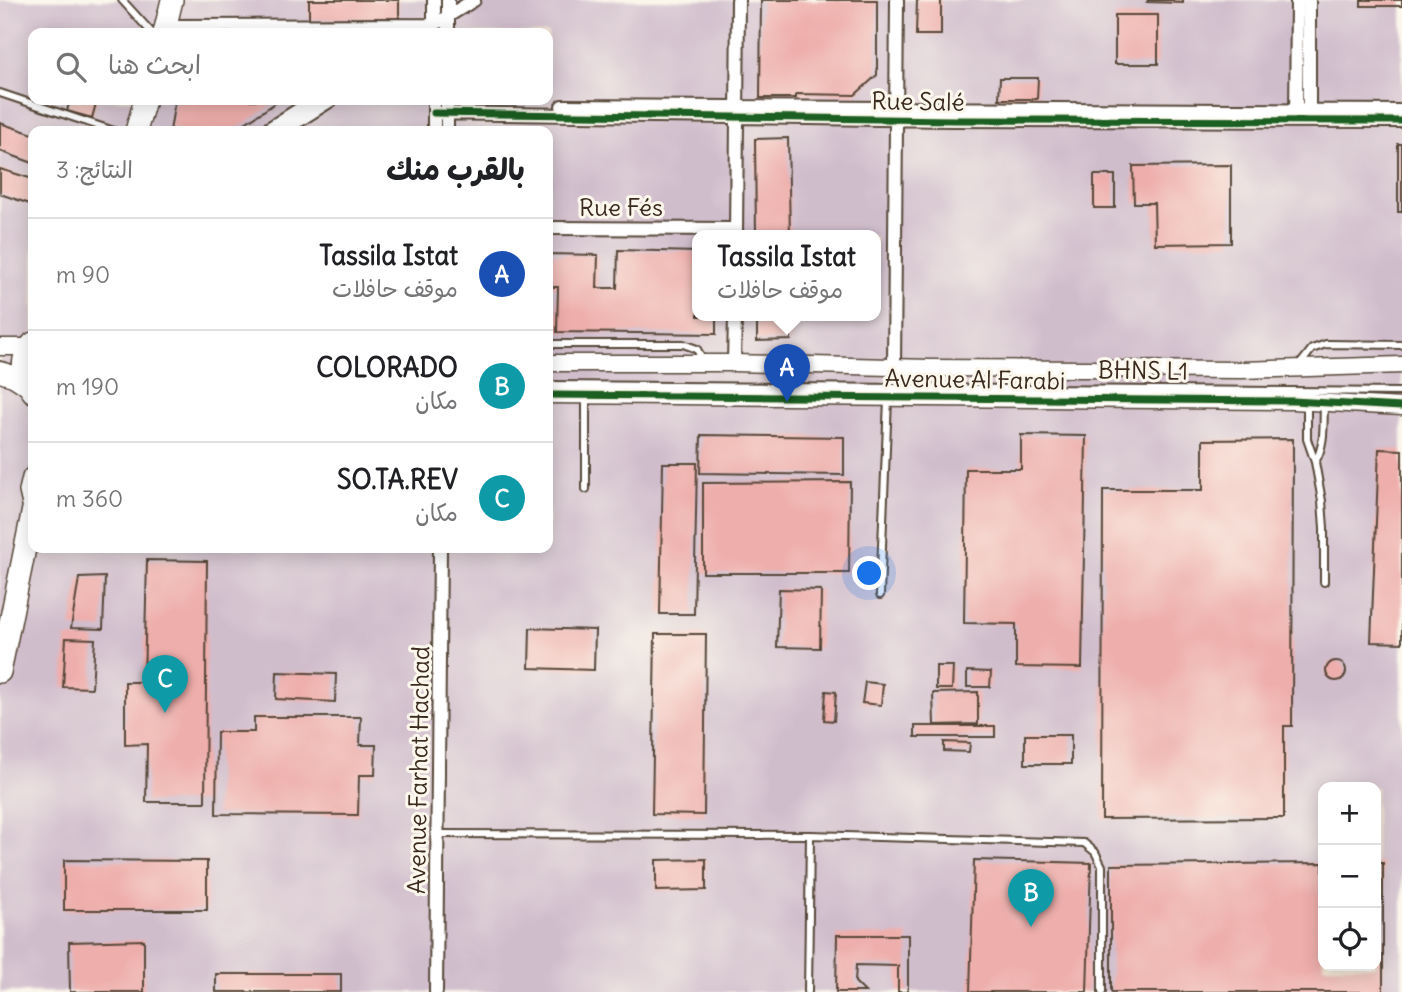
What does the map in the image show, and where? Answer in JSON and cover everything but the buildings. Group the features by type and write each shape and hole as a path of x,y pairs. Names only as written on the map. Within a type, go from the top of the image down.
{"main road":[{"path":"161,28 172,0"},
{"path":"137,126 144,105"},
{"path":"0,672 33,553"}],"street":[{"path":"434,0 434,28"},
{"path":"448,0 448,25"},
{"path":"448,25 474,0"},
{"path":"448,25 487,0"},
{"path":"736,230 738,0"},
{"path":"894,367 897,0"},
{"path":"1297,0 1303,116"},
{"path":"1303,116 1310,0"},
{"path":"273,126 306,105"},
{"path":"290,126 323,105"},
{"path":"435,126 441,107"},
{"path":"441,107 446,126"},
{"name":"Rue Salé","path":"441,107 896,114 1303,116 1402,121"},
{"name":"Rue Salé","path":"1303,116 1402,111"},
{"name":"Rue Fés","path":"553,228 692,231"},
{"path":"734,363 735,321"},
{"path":"0,347 28,368"},
{"name":"Avenue Al Farabi","path":"553,363 1297,368 1398,365"},
{"path":"0,374 13,378 28,370"},
{"name":"Avenue Al Farabi","path":"553,395 1307,401 1402,407"},
{"name":"Avenue Farhat Hachad","path":"436,992 440,553"}],"lane":[{"path":"122,0 156,28"},
{"path":"0,93 28,102"},
{"path":"36,105 99,126"},
{"path":"553,344 683,344 697,349 704,363"},
{"path":"1297,368 1306,355 1326,344 1398,345 1398,365"},
{"path":"0,363 28,369"},
{"name":"BHNS L1","path":"553,384 1402,390"},
{"path":"586,395 586,489"},
{"path":"880,595 888,397"},
{"path":"1307,401 1307,439 1315,462 1324,528 1324,582"},
{"path":"1315,462 1321,448 1324,402"},
{"path":"438,834 810,835 1084,843 1100,858 1102,866 1102,992"},
{"path":"808,992 810,835"}],"shaded area":[{"path":"0,0 1402,0 1402,992 0,992"}],"cycle path":[{"path":"434,113 953,120 1402,121"},
{"path":"553,395 1293,401 1402,407"}],"place":[{"name":"Tassila Istat","path":"787,402"},
{"name":"SO.TA.REV","path":"165,713"},
{"name":"COLORADO","path":"1031,927"}]}
